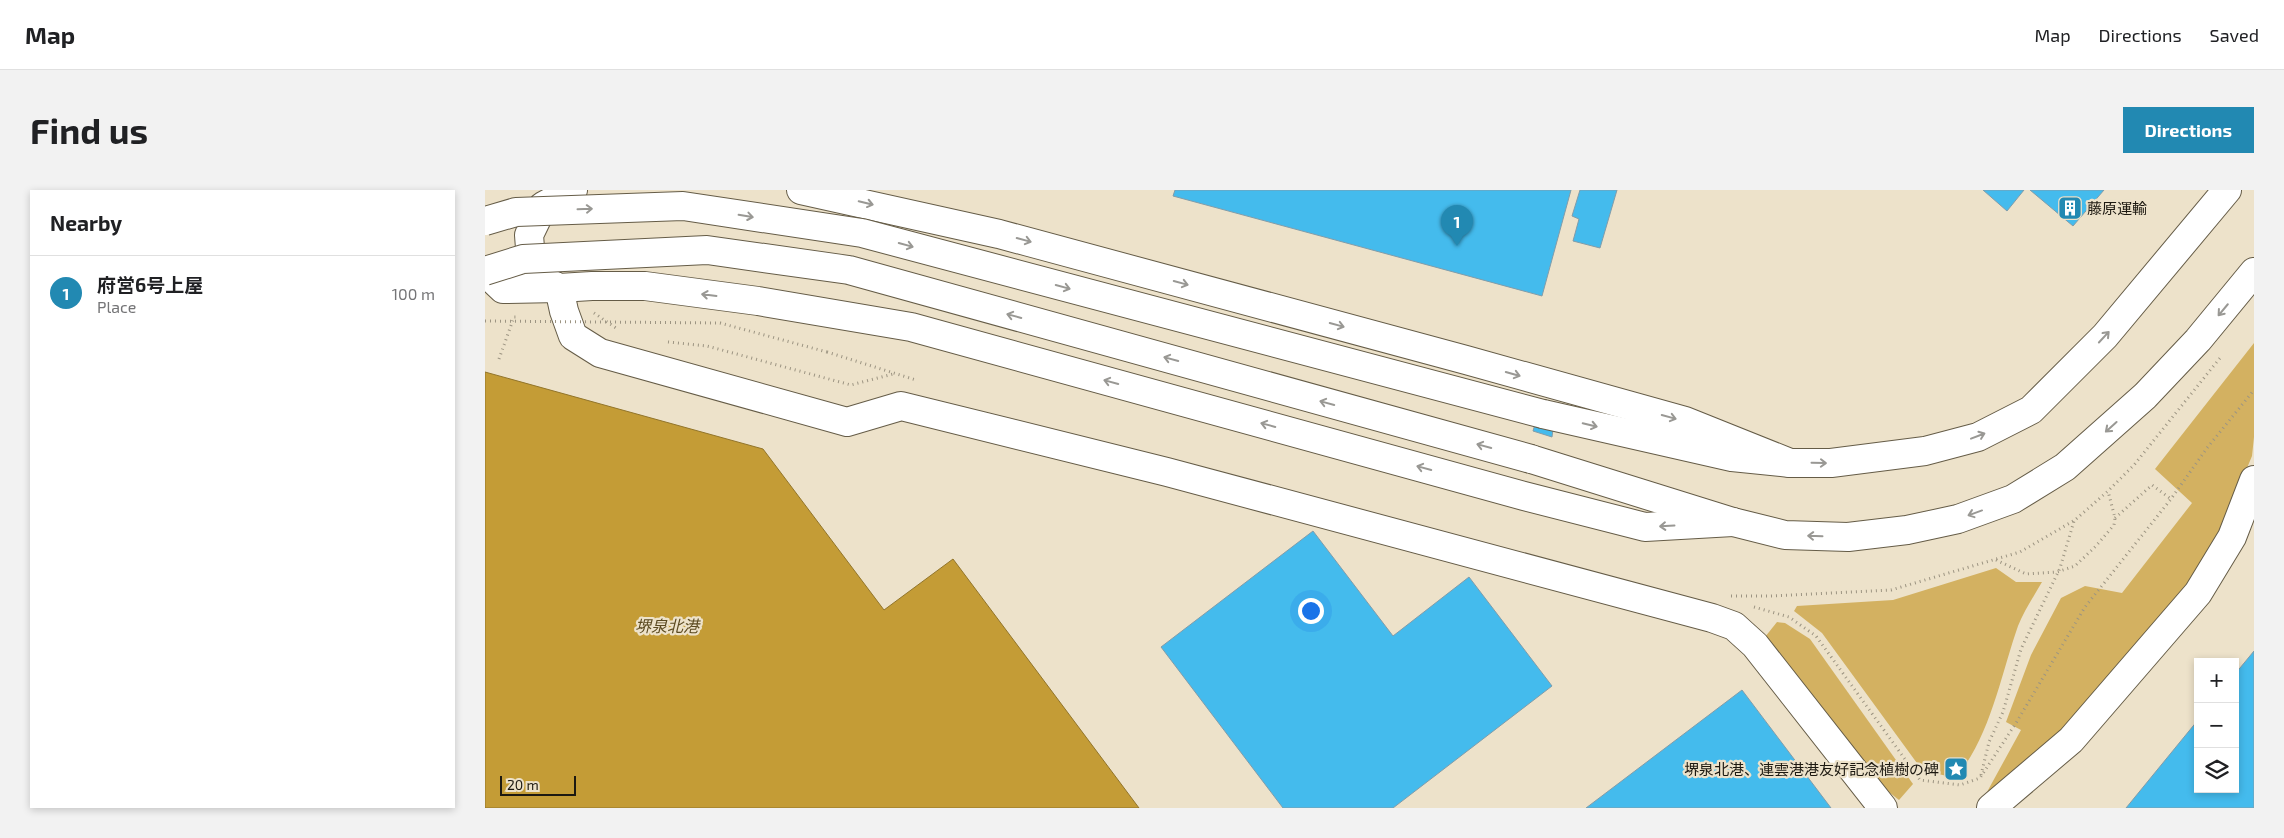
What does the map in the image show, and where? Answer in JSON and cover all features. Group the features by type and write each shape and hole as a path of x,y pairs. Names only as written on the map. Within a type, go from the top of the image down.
{"street":[{"path":"559,288 541,279 531,261 529,235 543,206 573,190"},
{"path":"801,190 999,234 1466,360 1685,421 1791,463"},
{"path":"485,221 516,212 683,206 862,233 1543,414 1732,457 1791,463 1831,463 1925,451 1979,437 2031,410 2105,336 2227,190"},
{"path":"1733,522 1645,527 1524,496 911,326 758,301 645,286 503,289 485,271 523,259 707,250 849,270 1531,459 1733,522 1785,535 1848,537 1907,530 1958,519 2013,499 2065,467 2145,396 2198,340 2254,272"},
{"path":"559,288 564,311 573,336 600,353 847,422 901,406 1177,474 1712,618 1734,626 1755,645 1883,808"},
{"path":"1991,808 2071,740 2198,593 2232,537 2254,480"}],"path":[{"path":"485,321 720,323 827,352 922,382"},
{"path":"1745,605 1789,617 1816,636 1920,780 1960,785 1981,778 2085,607 2254,390"},
{"path":"2115,518 2151,485 2171,499"},
{"path":"1995,560 2026,574 2057,572 2075,566 2114,525 2115,518 2108,491"},
{"path":"1981,778 1989,742 2003,712 2021,649 2057,572 2075,520"},
{"path":"1727,600 1736,602"}],"shaded area":[{"path":"2254,343 2254,437 2252,456 2210,557 2063,735 1987,792 2021,730 2006,722 2031,655 2061,598 2085,586 2122,593 2192,503 2155,469"},
{"path":"1996,568 2016,582 2042,582 2018,626 1986,725 1967,762 1955,778 1922,770 1822,633 1794,611 1797,606 1893,600"},
{"path":"1777,622 1785,623 1810,639 1913,784 1899,800 1880,785 1765,637"}],"water":[{"name":"堺泉北港","path":"485,372 763,449 884,610 953,559 1139,808 485,808"}],"building":[{"path":"1175,190 1571,190 1542,296 1173,196"},
{"path":"1580,190 1617,190 1600,248 1573,241 1579,219 1572,216"},
{"path":"1983,190 2024,190 2007,211"},
{"name":"藤原運輸","path":"2030,190 2104,190 2073,226"},
{"path":"1535,424 1553,429 1552,437 1533,431"},
{"path":"1313,531 1393,636 1469,577 1552,686 1393,808 1283,808 1161,647"},
{"path":"2254,651 2254,808 2126,808 2194,725 2194,793 2239,793 2239,669"},
{"path":"1742,690 1831,808 1586,808"}],"place":[{"name":"藤原運輸","path":"2070,208"},
{"name":"府営6号上屋","path":"1457,246"},
{"name":"堺泉北港、連雲港港友好記念植樹の碑","path":"1956,769"}]}
